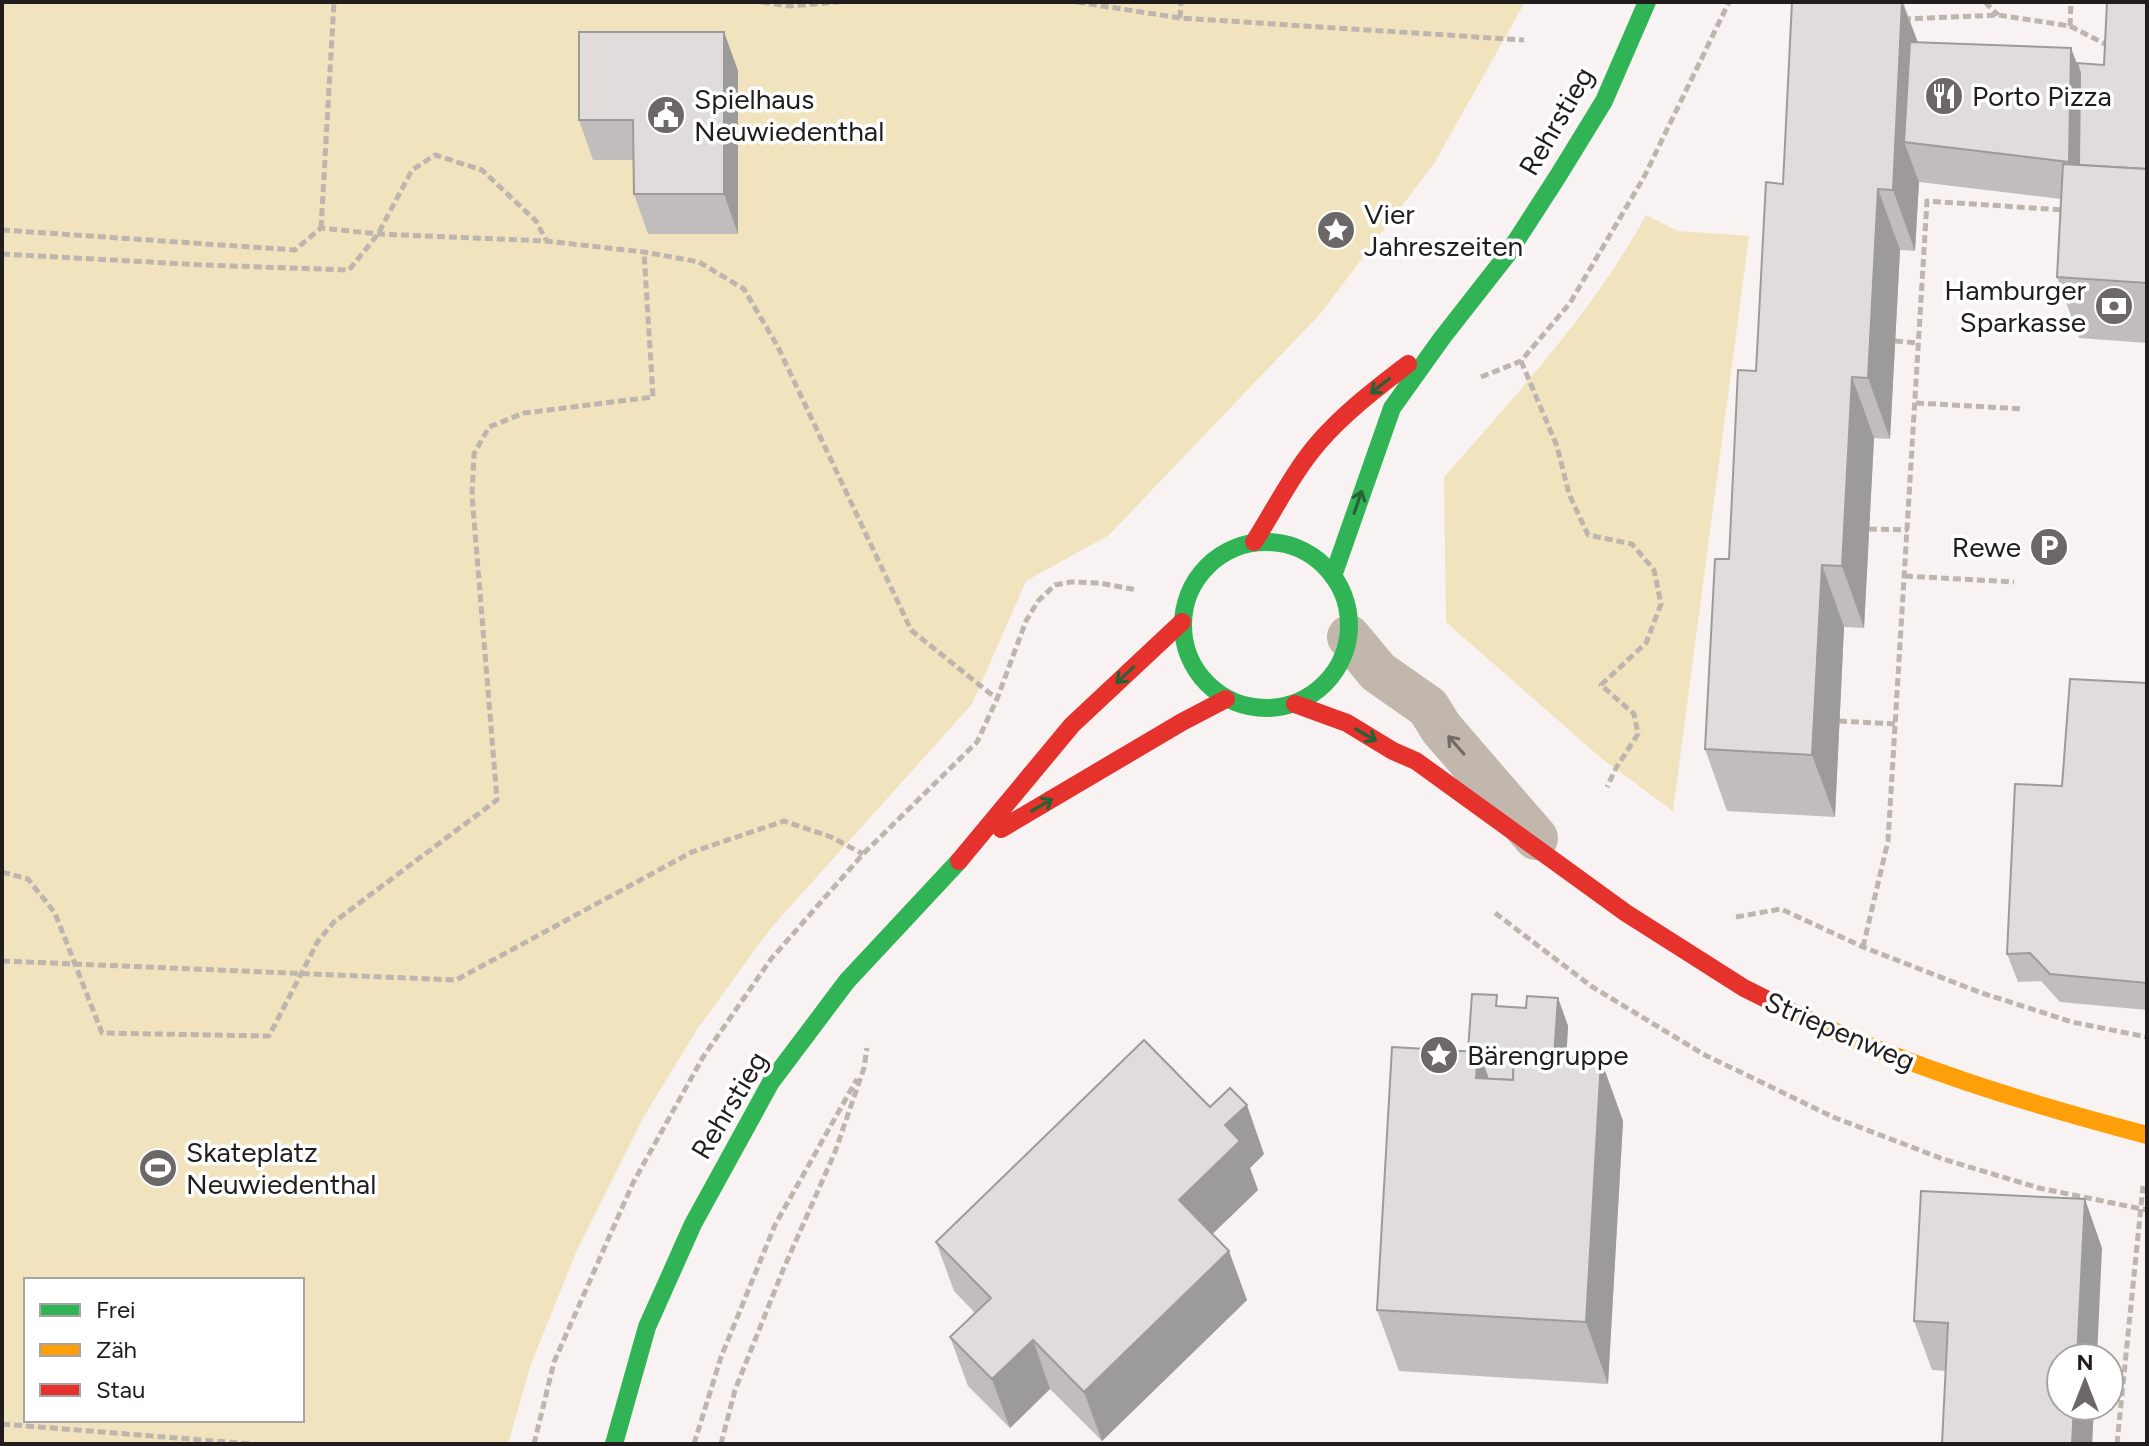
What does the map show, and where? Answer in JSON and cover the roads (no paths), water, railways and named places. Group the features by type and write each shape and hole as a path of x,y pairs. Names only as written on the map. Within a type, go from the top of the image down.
{"street":[{"name":"Rehrstieg","path":"1333,576 1392,408 1507,255 1558,176 1604,101 1647,2"},
{"name":"Rehrstieg","path":"1254,542 1307,457 1326,435 1374,390 1442,338"},
{"path":"1254,542 1277,542 1300,549 1318,560 1333,576 1343,594 1349,616 1349,637 1333,676 1316,693 1295,704 1272,709 1248,707 1226,699 1207,685 1192,666 1184,645 1182,622 1186,599 1197,578 1212,561 1254,542"},
{"name":"Rehrstieg","path":"614,1444 647,1327 693,1224 771,1082 847,981 975,844 1072,725 1182,622"},
{"name":"Striepenweg","path":"1349,637 1378,672 1428,707 1441,728 1561,868"},
{"name":"Rehrstieg","path":"975,844 1226,699"},
{"name":"Striepenweg","path":"1295,704 1347,723 1416,761 1650,930 1758,995 1847,1037 1959,1081 2147,1135"}],"place":[{"name":"Porto Pizza","path":"1944,96"},
{"name":"Spielhaus Neuwiedenthal","path":"666,115"},
{"name":"Vier Jahreszeiten","path":"1336,230"},
{"name":"Hamburger Sparkasse","path":"2114,306"},
{"name":"Rewe","path":"2049,547"},
{"name":"Bärengruppe","path":"1439,1055"},
{"name":"Skateplatz Neuwiedenthal","path":"158,1168"}]}
